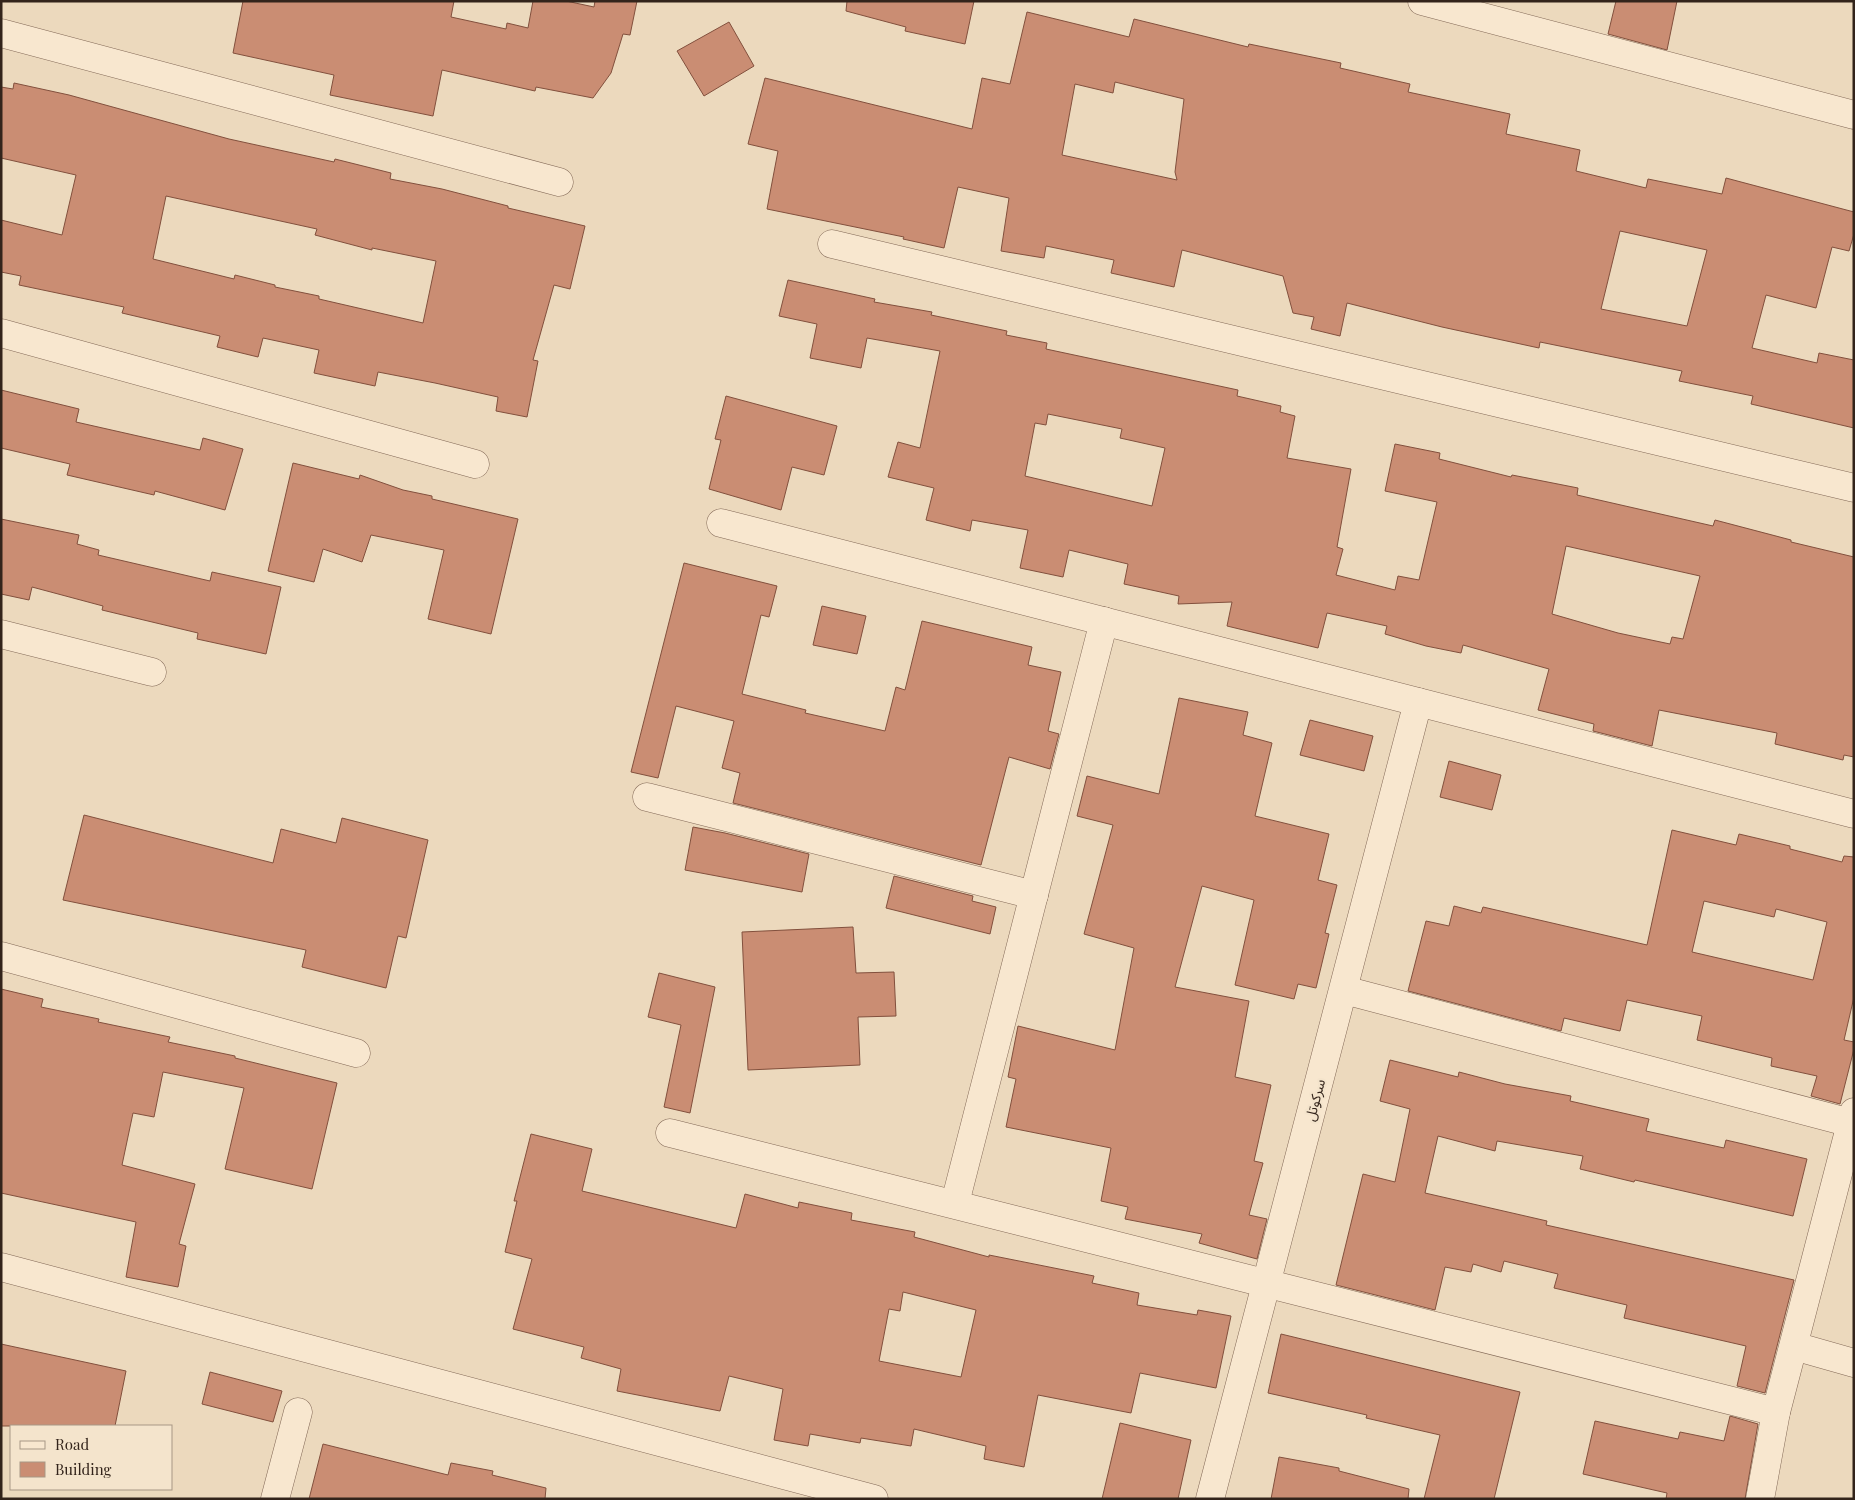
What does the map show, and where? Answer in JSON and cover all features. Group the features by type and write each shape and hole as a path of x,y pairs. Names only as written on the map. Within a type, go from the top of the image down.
{"street":[{"path":"1422,1 1854,115"},
{"path":"1,33 559,182"},
{"path":"832,244 1854,488"},
{"path":"1,334 475,464"},
{"path":"720,523 1854,814"},
{"path":"956,1203 1104,621"},
{"path":"1,634 152,672"},
{"name":"سرکوتل","path":"1210,1499 1418,702"},
{"path":"647,797 1034,895"},
{"path":"1,956 356,1054"},
{"path":"1344,990 1852,1118 1776,1412 1760,1499"},
{"path":"670,1133 956,1203 1776,1412"},
{"path":"1,1267 874,1499"},
{"path":"1794,1346 1854,1363"},
{"path":"275,1499 298,1412"}],"building":[{"path":"243,1 454,1 451,17 506,29 507,23 528,28 533,1 566,1 594,7 595,1 637,1 630,35 623,34 611,73 593,98 536,87 535,91 442,70 433,116 330,95 334,75 233,53"},
{"path":"847,1 974,1 965,44 905,31 906,27 846,11"},
{"path":"1616,1 1677,1 1667,50 1608,34"},
{"path":"1027,12 1129,37 1134,19 1248,47 1249,44 1341,63 1340,68 1410,84 1408,92 1510,114 1506,134 1580,150 1576,171 1646,188 1648,179 1722,194 1726,178 1854,212 1854,234 1849,251 1832,247 1816,308 1766,295 1752,348 1817,363 1819,353 1854,360 1854,428 1751,404 1753,396 1679,381 1682,371 1540,342 1539,348 1442,327 1347,303 1340,336 1311,329 1314,317 1293,313 1283,276 1182,250 1174,287 1111,273 1114,260 1046,246 1044,258 1001,251 1009,198 958,187 944,248 903,239 904,237 767,209 778,151 748,144 765,78 972,129 982,78 1010,84","holes":["1115,82 1184,99 1175,172 1177,180 1062,155 1075,84 1113,93","1620,231 1707,250 1687,326 1601,309"]},
{"path":"729,22 754,66 704,96 677,51"},
{"path":"14,83 69,95 229,139 334,162 335,159 391,173 390,179 442,189 508,206 508,208 585,226 570,289 554,285 533,360 538,361 527,417 496,411 498,397 435,383 378,372 375,386 314,373 319,350 263,338 258,357 217,347 220,336 122,313 124,307 19,285 21,276 1,272 1,220 62,235 76,175 1,158 1,87 13,89","holes":["166,196 317,229 315,235 372,250 372,248 436,261 423,323 319,299 319,296 275,287 275,285 235,275 234,279 153,259"]},
{"path":"788,280 875,299 874,302 932,312 931,315 1007,331 1006,335 1047,343 1046,349 1238,390 1237,396 1281,406 1280,412 1295,416 1287,458 1351,469 1337,547 1343,549 1336,575 1395,590 1398,576 1419,580 1437,502 1385,491 1395,444 1440,453 1439,459 1511,477 1512,475 1578,488 1577,495 1713,526 1715,520 1791,540 1791,542 1854,557 1854,757 1844,755 1843,760 1775,744 1777,733 1659,710 1652,746 1593,731 1594,724 1538,710 1549,669 1463,645 1461,653 1426,646 1385,634 1387,626 1327,613 1318,648 1227,626 1232,602 1178,604 1179,596 1124,584 1128,564 1069,550 1063,577 1020,568 1028,530 972,520 970,531 926,520 934,488 888,477 898,442 920,448 940,351 867,338 861,368 810,358 817,324 779,316","holes":["1048,414 1122,429 1120,438 1165,448 1152,506 1025,476 1035,423 1046,425","1566,546 1700,576 1683,639 1672,637 1670,644 1618,633 1552,614"]},
{"path":"1,390 79,409 76,422 200,450 203,438 243,449 225,510 155,491 154,495 67,475 70,464 1,448"},
{"path":"726,396 837,426 824,475 792,467 781,510 709,489 721,440 715,439"},
{"path":"293,463 359,479 360,475 403,490 432,496 432,499 518,519 491,634 428,619 444,550 371,535 362,562 323,549 314,582 268,571"},
{"path":"1,519 79,535 77,544 99,550 98,555 210,581 212,572 281,587 266,654 197,639 198,633 102,610 103,606 32,587 29,600 1,594"},
{"path":"684,563 777,586 769,617 761,615 742,694 806,710 805,713 885,731 896,687 905,690 922,621 1032,647 1028,665 1061,672 1048,731 1059,734 1050,769 1009,757 981,865 733,803 740,773 722,768 734,721 676,706 658,778 631,772"},
{"path":"822,606 866,616 857,654 813,645"},
{"path":"1179,698 1248,712 1243,735 1272,743 1255,816 1329,834 1318,880 1337,885 1325,933 1329,934 1316,988 1298,984 1294,999 1235,985 1254,900 1202,886 1175,987 1249,1001 1235,1077 1271,1085 1254,1161 1263,1163 1249,1215 1267,1219 1257,1259 1199,1243 1202,1234 1125,1219 1128,1207 1101,1201 1111,1148 1006,1127 1016,1079 1008,1077 1018,1026 1115,1050 1134,948 1084,934 1113,825 1077,816 1087,776 1159,794"},
{"path":"1310,720 1373,736 1364,771 1300,755"},
{"path":"1449,761 1501,775 1492,810 1440,797"},
{"path":"84,815 273,863 281,829 336,843 342,818 428,840 406,938 398,936 386,988 302,967 306,950 63,900"},
{"path":"693,827 809,854 802,892 685,870"},
{"path":"1672,830 1736,845 1739,834 1790,846 1790,849 1842,862 1844,856 1854,857 1854,997 1844,1040 1854,1042 1854,1049 1840,1104 1811,1096 1817,1076 1771,1066 1772,1058 1697,1040 1702,1016 1627,1000 1620,1031 1564,1018 1561,1031 1408,991 1426,921 1449,926 1454,906 1481,913 1483,907 1647,945","holes":["1704,901 1774,917 1776,909 1827,922 1813,980 1692,952"]},
{"path":"894,876 973,896 972,901 996,907 990,934 886,908"},
{"path":"853,927 856,973 894,972 896,1016 858,1017 860,1065 748,1070 742,932"},
{"path":"659,973 715,987 690,1113 664,1107 681,1025 648,1017"},
{"path":"1,989 43,999 41,1007 99,1019 98,1022 170,1037 168,1042 235,1056 235,1058 337,1083 312,1189 225,1169 244,1088 163,1072 154,1117 133,1113 122,1165 195,1184 179,1244 186,1246 178,1287 126,1277 136,1222 1,1193"},
{"path":"1390,1060 1458,1077 1459,1072 1505,1084 1571,1096 1570,1101 1649,1119 1646,1131 1724,1148 1726,1140 1807,1159 1793,1216 1580,1169 1583,1156 1497,1141 1495,1151 1438,1136 1425,1193 1547,1221 1546,1225 1794,1280 1765,1393 1737,1386 1746,1346 1624,1318 1627,1305 1554,1288 1558,1274 1504,1261 1501,1272 1473,1264 1471,1272 1445,1267 1435,1310 1336,1285 1363,1174 1395,1182 1410,1109 1380,1101"},
{"path":"531,1134 592,1149 582,1191 736,1228 745,1194 798,1208 799,1202 852,1213 851,1220 915,1232 914,1237 989,1257 989,1255 1094,1276 1092,1283 1139,1293 1137,1305 1197,1315 1198,1310 1231,1316 1216,1388 1140,1373 1131,1413 1038,1395 1024,1467 984,1459 986,1446 914,1429 911,1446 861,1438 860,1443 810,1434 808,1446 774,1440 783,1389 729,1376 720,1411 617,1391 621,1369 581,1358 584,1347 513,1329 532,1259 505,1252 517,1201 514,1201","holes":["903,1292 976,1310 961,1377 879,1361 889,1309 900,1311"]},
{"path":"1281,1334 1520,1392 1494,1499 1424,1499 1440,1435 1366,1418 1367,1415 1268,1393"},
{"path":"1,1344 126,1371 115,1425 1,1426"},
{"path":"210,1372 282,1391 273,1422 202,1404"},
{"path":"1730,1416 1758,1424 1745,1499 1666,1499 1667,1493 1583,1474 1595,1421 1678,1439 1680,1432 1724,1441"},
{"path":"1120,1423 1191,1440 1178,1499 1102,1499"},
{"path":"323,1444 448,1475 451,1463 493,1471 492,1475 546,1488 545,1499 309,1499"},
{"path":"1279,1457 1339,1468 1339,1471 1409,1489 1408,1499 1271,1499"}]}
